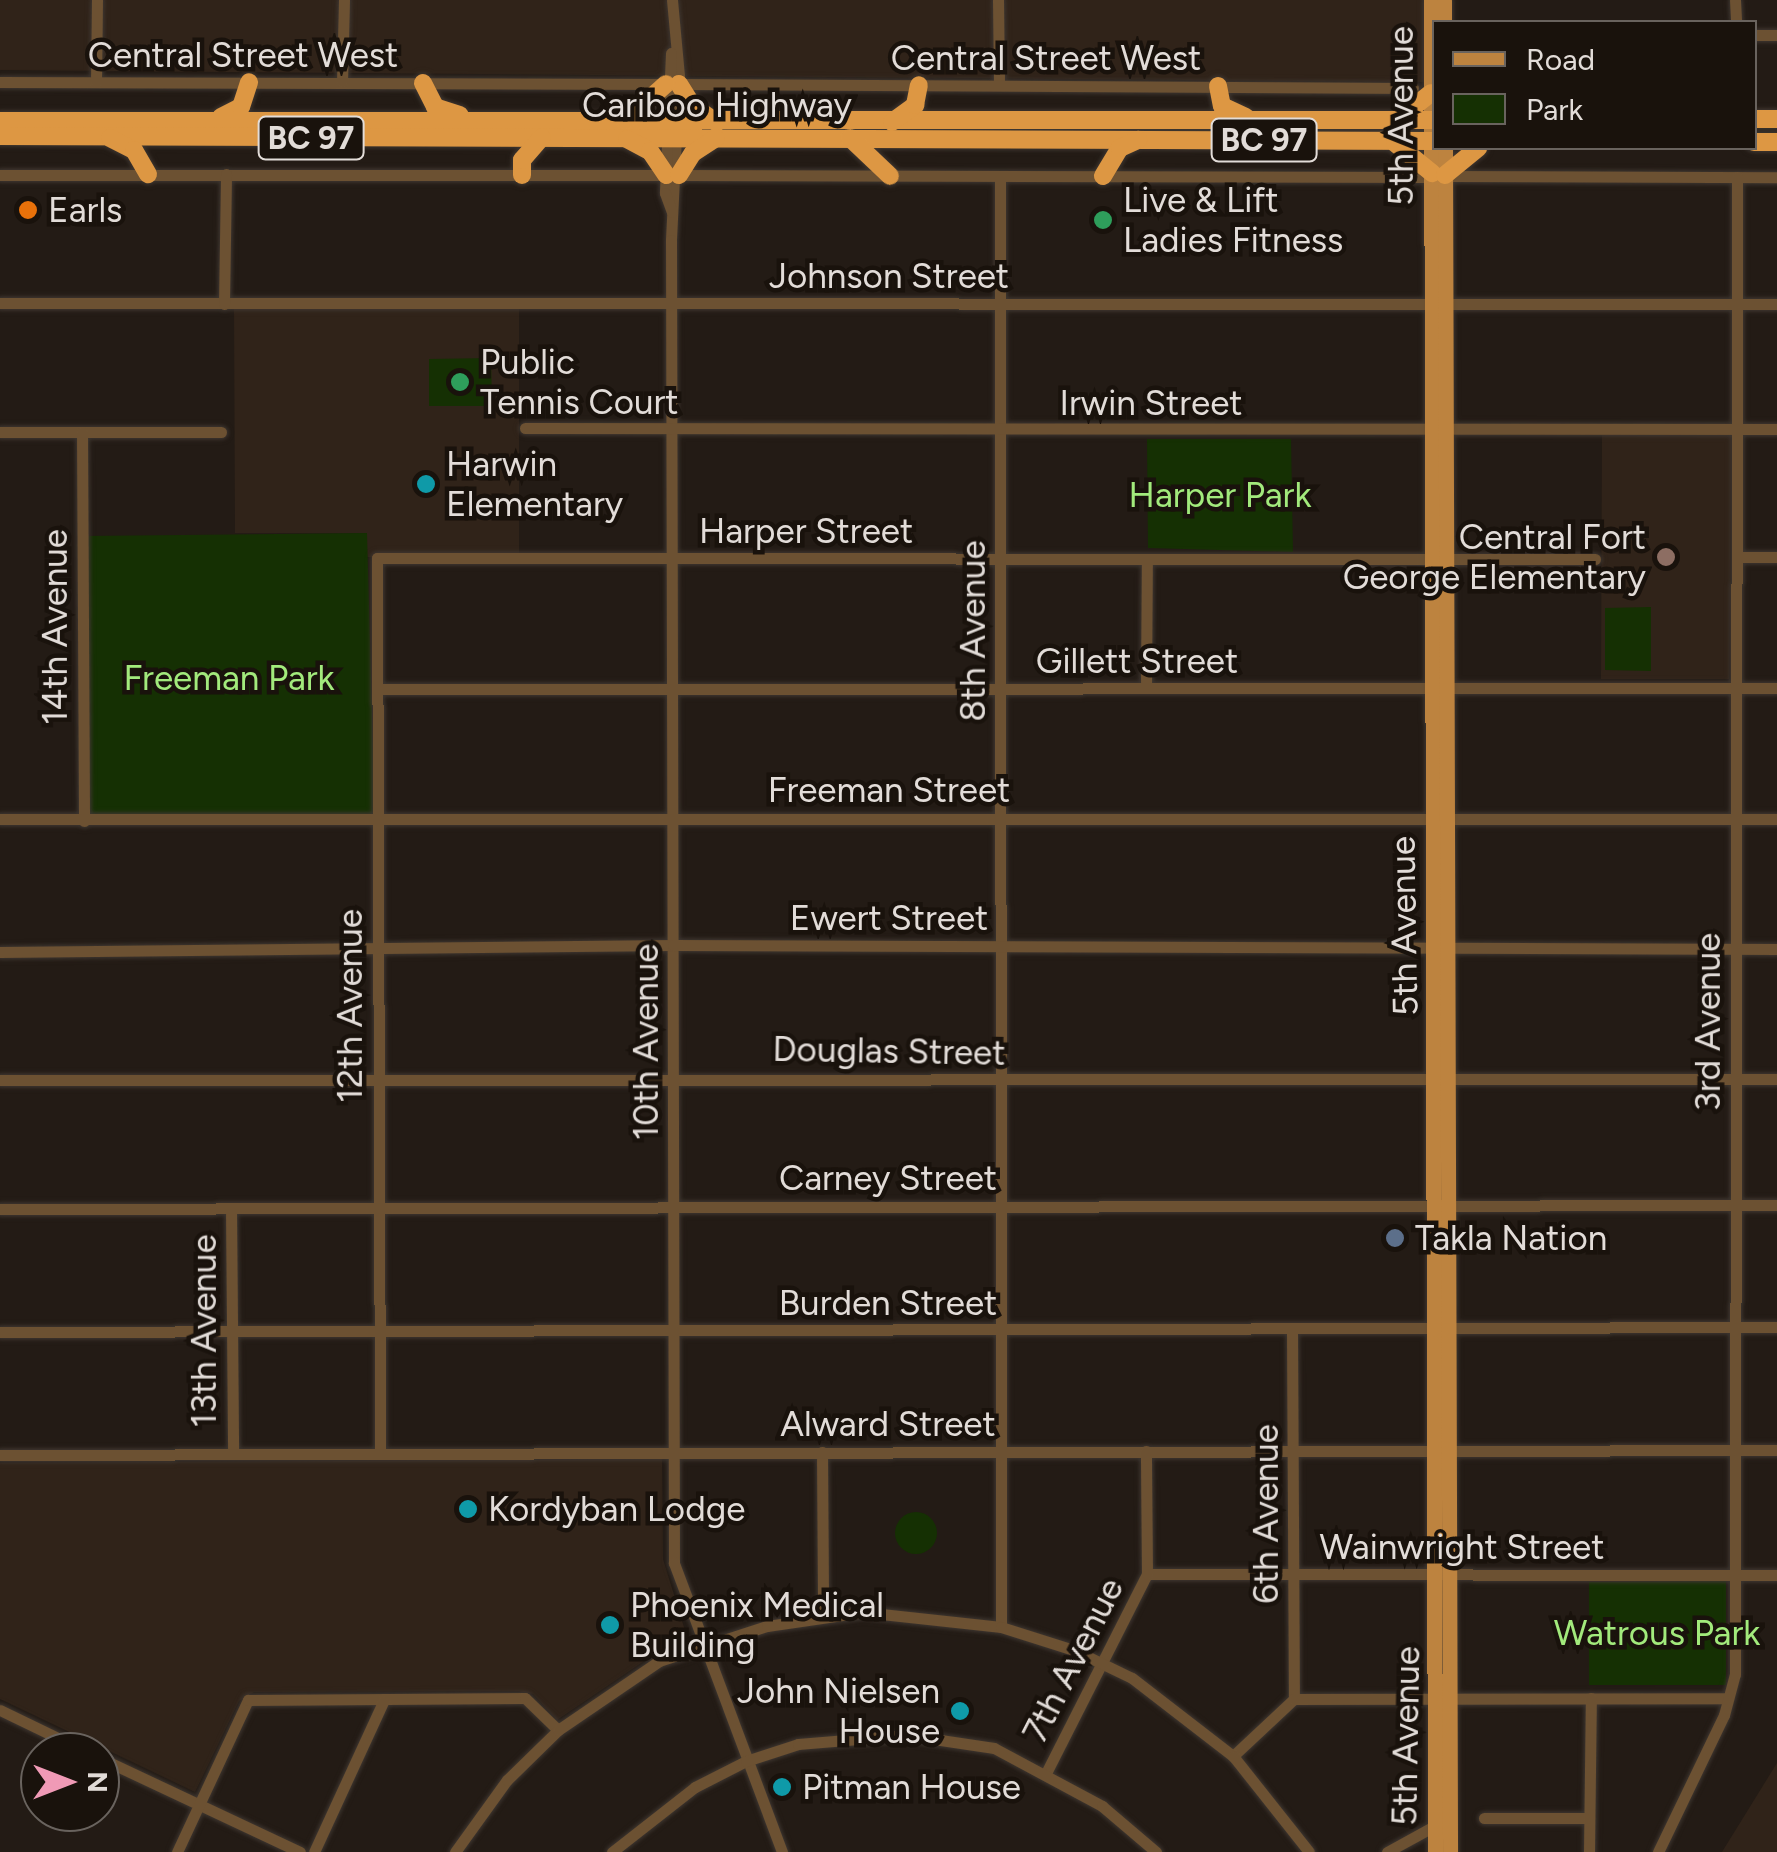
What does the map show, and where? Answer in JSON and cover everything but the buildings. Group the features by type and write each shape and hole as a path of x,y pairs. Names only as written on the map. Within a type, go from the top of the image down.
{"highway":[{"path":"203,121 237,112 249,82"},
{"path":"423,83 442,112 498,130 522,167 542,137"},
{"path":"672,84 717,130 672,175 650,151 621,130 672,84"},
{"path":"892,122 910,112 919,86"},
{"path":"1218,86 1226,109 1261,121"},
{"path":"1396,120 1422,90"},
{"name":"Cariboo Highway","path":"0,136 717,130 892,122 1396,120 1432,131"},
{"name":"Cariboo Highway","path":"0,121 203,121 498,130 542,137 621,130"},
{"path":"1222,140 1269,128 1432,132"},
{"name":"Cariboo Highway","path":"717,130 850,138 1222,140 1390,140 1432,133"},
{"path":"105,136 134,150 148,174"},
{"path":"850,138 890,176"},
{"path":"1103,176 1120,148 1138,139"},
{"path":"1390,140 1416,154 1438,175 1475,150"}],"main road":[{"name":"5th Avenue","path":"1432,49 1422,90 1432,122"},
{"name":"5th Avenue","path":"1436,150 1444,1821 1450,1852"},
{"name":"5th Avenue","path":"1435,1852 1444,1821"}],"street":[{"path":"96,82 97,0"},
{"path":"342,82 344,0"},
{"name":"10th Avenue","path":"672,0 675,1574 782,1852"},
{"path":"998,0 999,85"},
{"name":"Central Street West","path":"0,82 1422,90"},
{"path":"0,175 522,167 672,175 1777,177"},
{"path":"224,304 226,174"},
{"name":"8th Avenue","path":"1000,176 1001,1626"},
{"name":"3rd Avenue","path":"1658,1852 1728,1698 1735,1575 1737,177"},
{"name":"Johnson Street","path":"0,303 1777,304"},
{"name":"Irwin Street","path":"525,428 1777,429"},
{"path":"0,432 221,432"},
{"name":"14th Avenue","path":"82,432 84,821"},
{"path":"1737,557 1777,558"},
{"name":"Harper Street","path":"377,558 1596,558"},
{"name":"12th Avenue","path":"377,558 380,1453"},
{"path":"1146,559 1146,688"},
{"name":"Gillett Street","path":"377,689 1777,688"},
{"name":"Freeman Street","path":"0,819 1777,819"},
{"name":"Ewert Street","path":"0,952 673,945 1777,949"},
{"name":"Douglas Street","path":"0,1080 672,1076 1777,1080"},
{"name":"Carney Street","path":"0,1209 1777,1205"},
{"name":"13th Avenue","path":"231,1208 233,1454"},
{"name":"Burden Street","path":"0,1332 1777,1327"},
{"name":"6th Avenue","path":"1292,1329 1294,1698"},
{"name":"Alward Street","path":"0,1454 1777,1450"},
{"path":"822,1452 823,1615"},
{"name":"7th Avenue","path":"1046,1773 1147,1574 1146,1452"},
{"name":"Wainwright Street","path":"1147,1574 1777,1575"},
{"path":"455,1852 492,1798 558,1730 659,1661 700,1646 823,1615 914,1613 1001,1626 1102,1663 1158,1694 1234,1756 1309,1852"},
{"path":"177,1852 248,1700 525,1698 558,1730"},
{"path":"1234,1756 1294,1698 1728,1698"},
{"path":"1589,1852 1591,1698"},
{"path":"314,1852 383,1702"},
{"path":"0,1710 46,1732"},
{"path":"612,1852 678,1798 746,1761 798,1744 907,1734 994,1748 1102,1806 1156,1852"},
{"path":"120,1767 300,1852"},
{"path":"1484,1818 1589,1818"},
{"path":"1387,1852 1444,1821"}],"shaded area":[{"path":"0,0 1425,0 1425,82 0,70"},
{"path":"519,307 519,557 367,557 366,533 235,533 234,308"},
{"name":"Central Fort George Elementary","path":"1731,434 1729,679 1601,679 1602,435"},
{"path":"662,1459 663,1559 688,1640 653,1655 557,1720 533,1694 518,1691 254,1692 239,1701 195,1792 120,1756 120,1732 69,1732 0,1699 0,1463"},
{"path":"1777,1763 1777,1852 1722,1852"}],"green space":[{"name":"Public Tennis Court","path":"491,358 492,406 429,406 429,359"},
{"name":"Harper Park","path":"1147,439 1291,439 1293,552 1148,548"},
{"name":"Freeman Park","path":"367,533 375,821 84,824 82,536"},
{"path":"1651,607 1651,671 1605,670 1605,608"},
{"path":"916,1512 931,1518 937,1533 931,1548 916,1554 901,1548 895,1533 901,1518"},
{"name":"Watrous Park","path":"1726,1581 1726,1685 1589,1685 1589,1582"}],"place":[{"name":"Earls","path":"28,210"},
{"name":"Live & Lift Ladies Fitness","path":"1103,220"},
{"name":"Public Tennis Court","path":"460,382"},
{"name":"Harwin Elementary","path":"426,484"},
{"name":"Central Fort George Elementary","path":"1666,557"},
{"name":"Takla Nation","path":"1395,1238"},
{"name":"Kordyban Lodge","path":"468,1509"},
{"name":"Phoenix Medical Building","path":"610,1625"},
{"name":"John Nielsen House","path":"960,1711"},
{"name":"Pitman House","path":"782,1787"}]}
